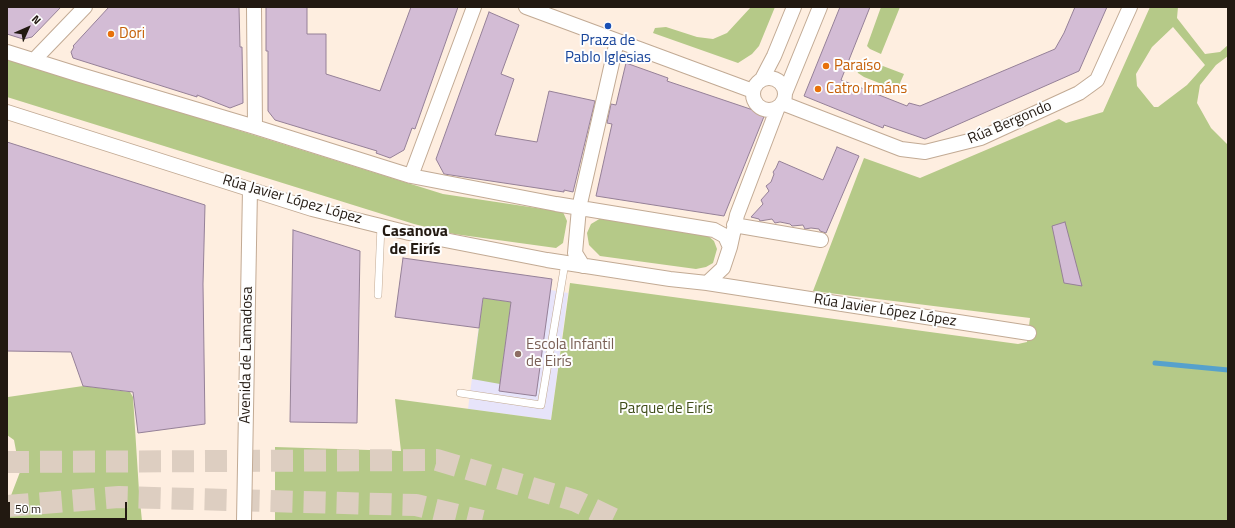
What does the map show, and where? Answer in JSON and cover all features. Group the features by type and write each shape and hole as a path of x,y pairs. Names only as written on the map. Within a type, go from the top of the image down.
{"street":[{"path":"34,60 85,7"},
{"path":"254,7 255,127"},
{"path":"410,176 474,7"},
{"path":"526,7 753,91"},
{"path":"762,79 767,77 777,80 784,87 782,101 773,109 762,108 754,101 753,91 758,82 762,79 774,56 794,7"},
{"path":"707,283 723,268 730,247 737,215 820,7"},
{"name":"Rúa Bergondo","path":"782,101 902,149 925,152 981,138 1079,93 1097,80 1130,7"},
{"path":"582,266 576,253 580,208 617,41"},
{"path":"7,52 255,127 410,176 580,208 714,230 725,236 730,247"},
{"name":"Rúa Javier López López","path":"7,112 312,209 409,234 582,266 670,280 741,288 1029,333"},
{"name":"Avenida de Lamadosa","path":"244,521 250,189"},
{"path":"734,225 821,240"},
{"path":"723,268 741,288"}],"lane":[{"path":"378,295 381,226"},
{"path":"460,393 541,405 565,263"}],"shaded area":[{"name":"Escola Infantil de Eirís","path":"486,270 552,279 551,290 568,293 551,420 468,409"}],"green space":[{"path":"751,7 775,7 759,46 752,54 738,63 653,33 655,28 666,27 697,37 713,39 727,33"},
{"path":"881,7 900,7 881,54 867,46"},
{"name":"Parque de Eirís","path":"1150,7 1178,7 1177,18 1205,54 1220,52 1228,45 1228,56 1216,65 1200,85 1197,103 1211,128 1228,145 1228,521 275,521 275,447 401,451 395,399 551,420 570,283 1018,344 1027,342 1030,318 813,291 864,158 920,178 1059,119 1066,123 1103,112","holes":["1173,27 1205,65 1187,85 1158,107 1154,107 1137,86 1136,74 1152,47"]},
{"path":"7,58 443,194 563,212 567,221 563,243 556,248 454,234 414,224 7,97"},
{"path":"863,60 867,60 904,74 897,90 864,77 858,73 856,68"},
{"path":"601,218 706,234 714,241 717,249 713,263 706,267 696,269 600,256 589,245 587,233 591,224"},
{"path":"483,298 511,302 500,384 472,379"},
{"path":"83,386 130,392 133,397 142,521 7,521 7,506 20,472 14,440 7,435 8,397"}],"building":[{"path":"7,7 61,7 32,37 23,39 7,34"},
{"path":"109,7 239,7 240,47 242,47 243,103 230,108 197,95 197,97 73,58 71,52 74,47 73,46"},
{"path":"266,7 307,7 307,34 326,34 326,74 380,91 411,7 458,7 415,129 412,128 404,150 390,158 376,153 377,151 275,120 268,111"},
{"path":"840,7 870,7 841,80 907,106 909,103 920,106 1055,49 1064,33 1075,7 1107,7 1079,71 925,139 884,125 883,128 804,96"},
{"path":"489,12 519,25 501,74 514,79 495,135 537,142 549,91 595,101 573,192 564,190 564,192 444,174 436,159"},
{"path":"626,63 668,78 667,81 765,114 724,216 596,196 612,124 607,123 611,104 616,105"},
{"path":"7,142 205,205 203,284 205,424 138,433 133,392 83,386 71,352 7,351"},
{"path":"837,147 859,156 826,233 820,231 819,229 805,229 803,225 792,226 790,224 780,222 775,223 772,219 760,221 759,219 751,217 763,204 761,200 769,191 766,186 771,182 774,174 773,172 779,161 823,180"},
{"path":"1065,222 1082,286 1064,283 1052,226"},
{"path":"293,230 360,251 357,423 290,422"},
{"path":"403,258 552,279 536,396 499,391 511,302 483,298 479,328 395,317"}],"waterway":[{"path":"1155,363 1228,370"}],"tunnel":[{"path":"7,462 437,460 576,501 618,521"},
{"path":"7,506 119,497 416,505 482,521"}],"place":[{"name":"Praza de Pablo Iglesias","path":"608,26"},
{"name":"Dori","path":"111,34"},
{"name":"Paraíso","path":"826,66"},
{"name":"Catro Irmáns","path":"818,89"},
{"name":"Escola Infantil de Eirís","path":"518,354"}],"district":[{"name":"Casanova de Eirís","path":"415,241"}]}
